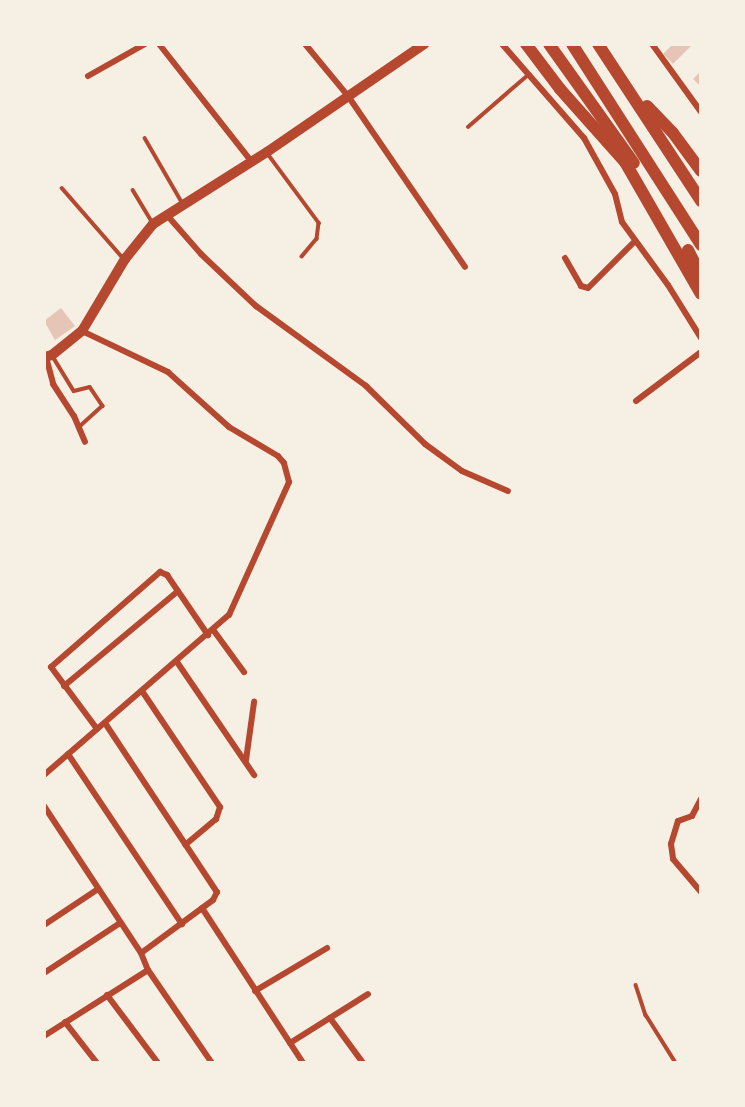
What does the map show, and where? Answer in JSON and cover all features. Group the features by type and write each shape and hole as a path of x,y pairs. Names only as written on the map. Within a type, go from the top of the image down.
{"highway":[{"path":"526,44 560,89 625,162 701,294"},
{"path":"549,44 628,153 701,275"},
{"path":"572,44 701,245"},
{"path":"597,44 701,201"},
{"path":"625,83 673,134 701,171"}],"main road":[{"path":"47,357 82,331 125,259 153,224 253,162 424,44"}],"street":[{"path":"88,76 145,44"},
{"path":"159,44 253,162"},
{"path":"305,44 348,96 464,268"},
{"path":"502,44 584,138 615,194 622,222 701,338"},
{"path":"652,44 701,112"},
{"path":"166,214 194,247 256,306 355,377 425,444 462,471 508,491"},
{"path":"565,258 581,286 588,288 635,241"},
{"path":"44,775 229,615 241,595 289,482 284,463 278,456 229,427 168,372 82,331"},
{"path":"636,401 701,352"},
{"path":"47,357 54,384 85,442"},
{"path":"97,729 48,667 160,572 167,575 244,672"},
{"path":"64,686 178,591"},
{"path":"177,662 254,775"},
{"path":"142,691 220,807 216,820 185,845"},
{"path":"246,760 254,702"},
{"path":"105,723 216,892 213,900 141,953"},
{"path":"68,754 182,924"},
{"path":"701,799 692,816 678,821 671,844 673,859 701,892"},
{"path":"44,806 141,953 148,970 212,1063"},
{"path":"44,925 98,889"},
{"path":"202,908 303,1063"},
{"path":"44,973 120,923"},
{"path":"255,991 327,948"},
{"path":"44,1036 148,970"},
{"path":"290,1043 368,994"},
{"path":"107,995 158,1063"},
{"path":"330,1018 363,1063"},
{"path":"65,1022 97,1063"}],"lane":[{"path":"468,127 528,75"},
{"path":"145,138 183,203"},
{"path":"267,152 319,223 317,239 302,257"},
{"path":"62,188 125,259"},
{"path":"133,190 153,224"},
{"path":"47,357 74,391 88,386 103,406 79,428"},
{"path":"636,985 646,1015 676,1063"}],"building":[{"path":"673,44 693,44 673,64 663,54"},
{"path":"701,71 701,87 693,79"},
{"path":"61,308 75,326 55,340 44,321"}]}
